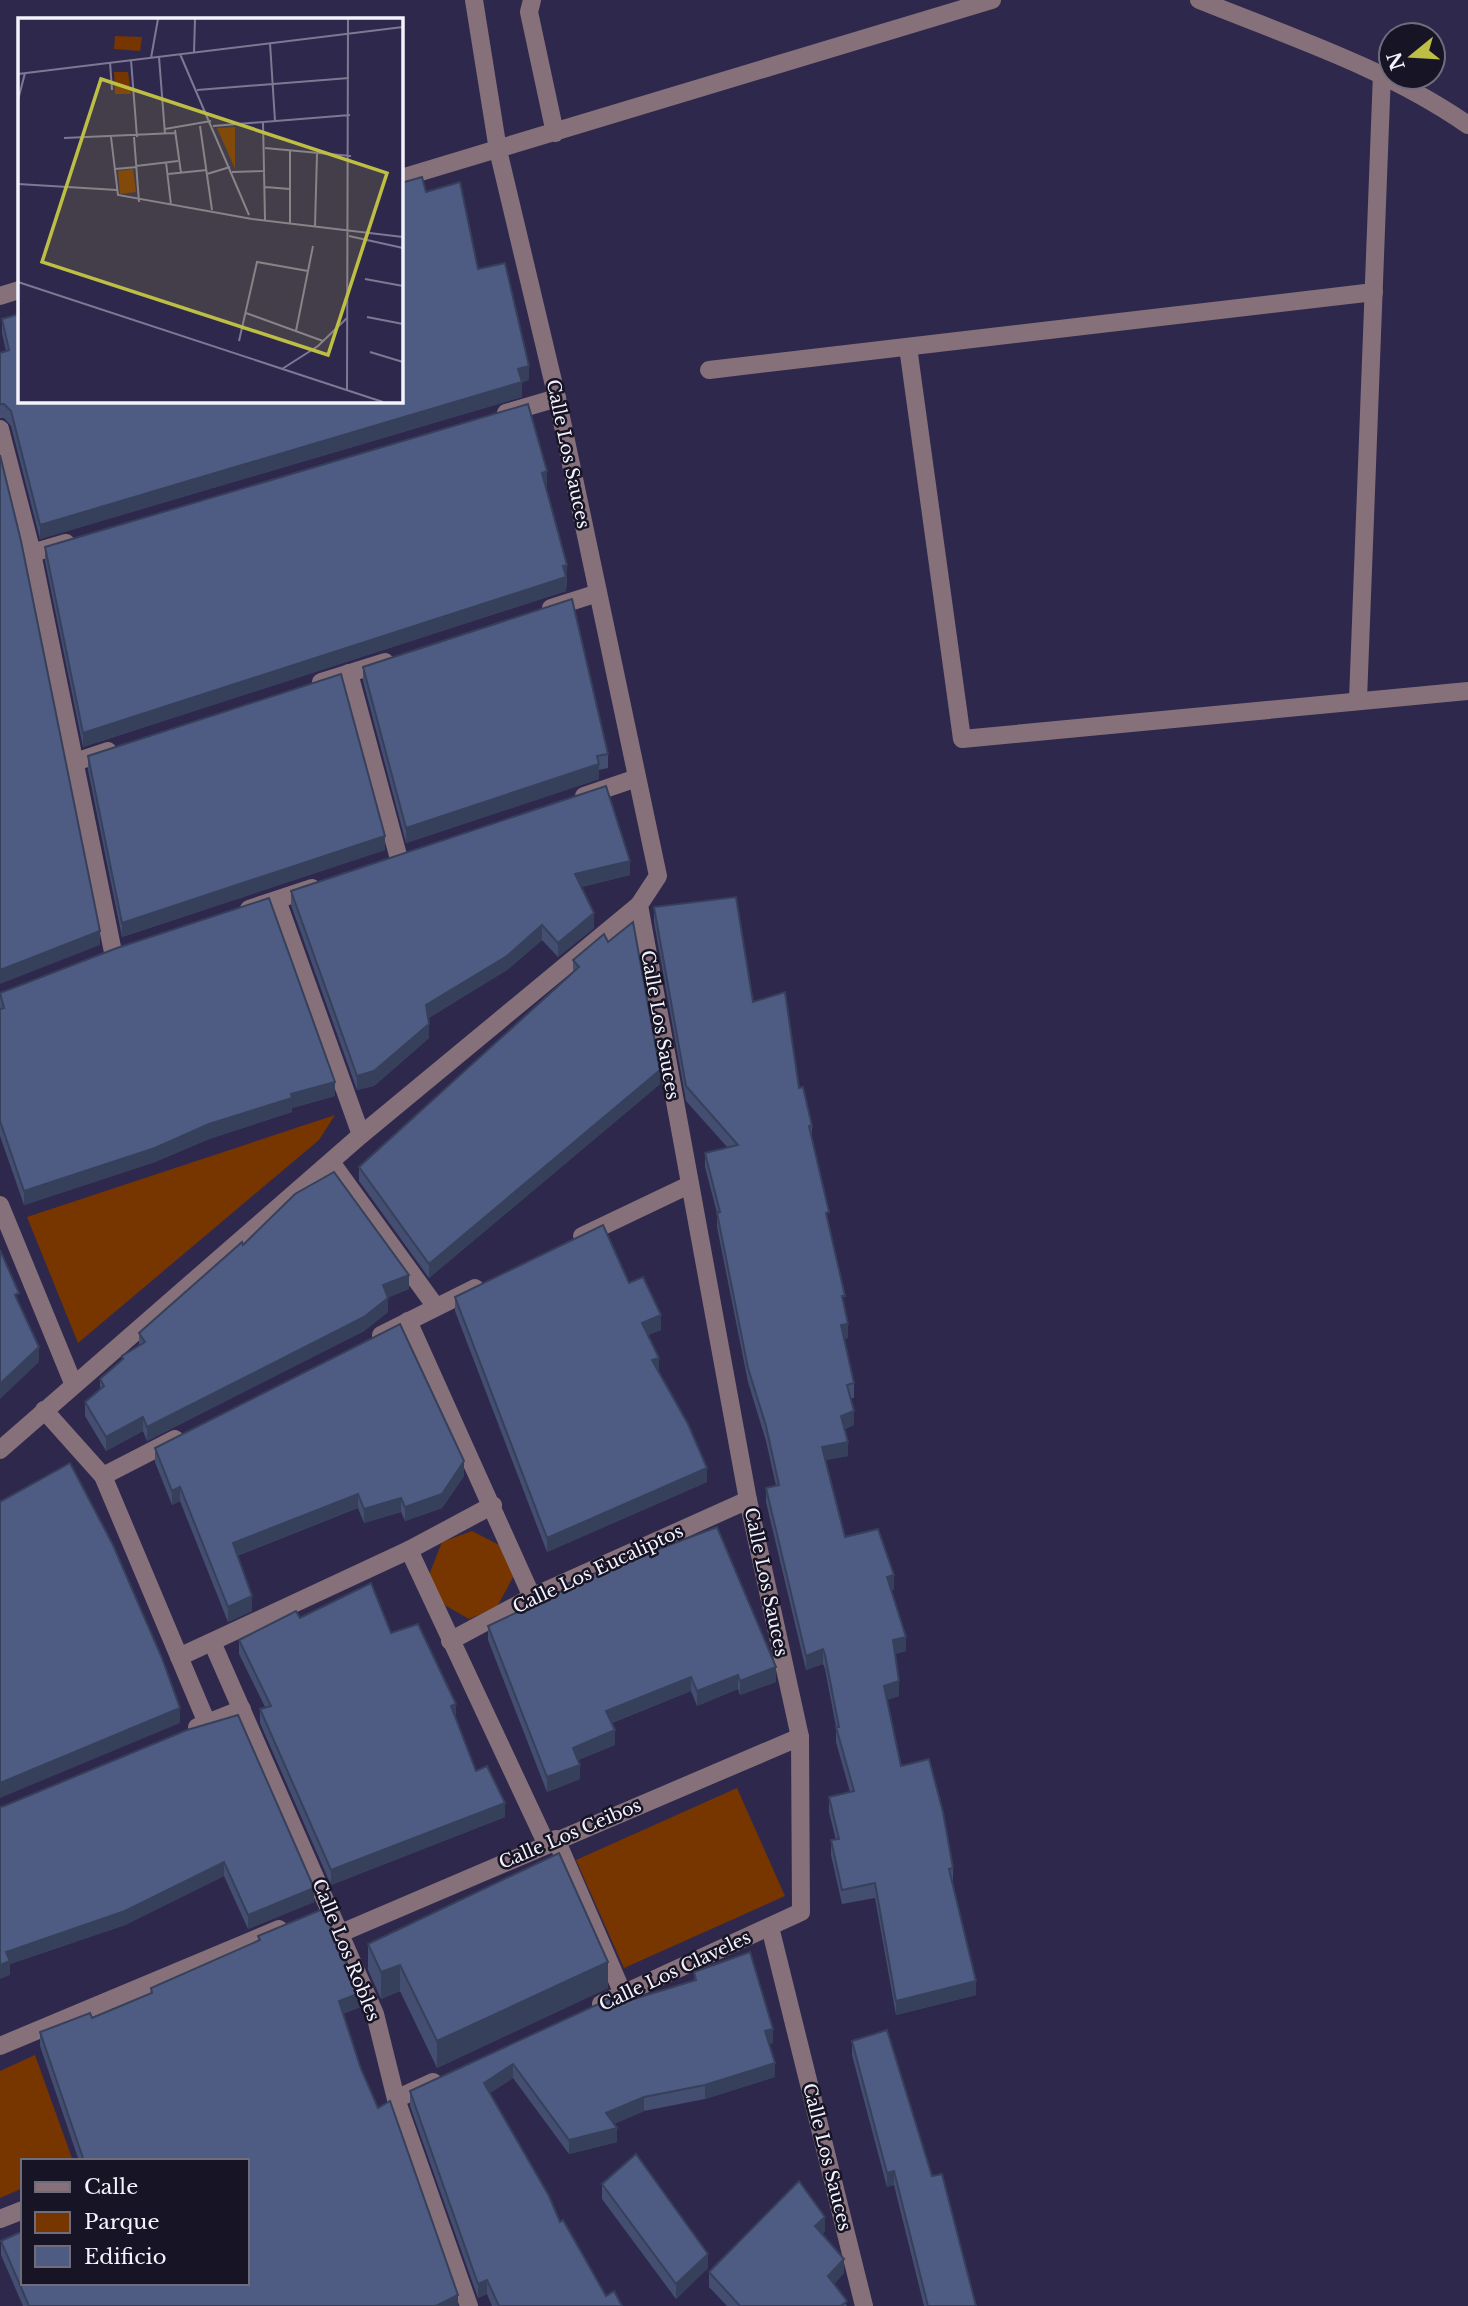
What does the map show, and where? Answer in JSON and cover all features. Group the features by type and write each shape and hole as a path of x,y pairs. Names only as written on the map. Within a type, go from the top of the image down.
{"street":[{"name":"Calle Los Sauces","path":"474,0 498,150 557,398 658,876 639,905 748,1500 800,1737 801,1912"},
{"path":"532,0 529,12 555,133"},
{"path":"402,178 992,0"},
{"path":"1199,0 1377,71"},
{"path":"1359,700 1381,91"},
{"path":"1415,91 1468,125"},
{"path":"0,296 18,290"},
{"path":"709,370 1374,292"},
{"path":"908,347 962,738 1468,691"},
{"path":"491,417 557,398"},
{"path":"0,429 32,553 113,952"},
{"path":"32,553 85,537"},
{"path":"532,614 598,593"},
{"path":"310,686 401,656"},
{"path":"349,673 399,859"},
{"path":"75,762 127,745"},
{"path":"571,801 637,778"},
{"path":"227,916 326,884"},
{"path":"277,900 361,1135"},
{"path":"0,1450 73,1383 361,1135 639,905"},
{"path":"331,1162 436,1307"},
{"path":"567,1243 689,1185"},
{"path":"0,1205 73,1383"},
{"path":"359,1346 495,1278"},
{"path":"408,1321 494,1505 532,1597"},
{"path":"44,1410 103,1476 207,1723"},
{"path":"103,1476 189,1432"},
{"name":"Calle Los Eucaliptos","path":"450,1640 532,1597 748,1500"},
{"path":"179,1657 409,1550 494,1505"},
{"path":"409,1550 450,1640 551,1841 623,1994"},
{"name":"Calle Los Robles","path":"212,1642 324,1910 341,1933 375,2014 396,2099 469,2306"},
{"path":"185,1732 242,1709"},
{"name":"Calle Los Ceibos","path":"341,1933 551,1841 800,1737"},
{"name":"Calle Los Claveles","path":"585,2012 801,1912"},
{"path":"0,2046 292,1923"},
{"name":"Calle Los Sauces","path":"770,1927 864,2306"},
{"path":"396,2099 446,2076"},
{"path":"0,2219 21,2211"}],"green space":[{"path":"335,1115 319,1140 78,1343 27,1217"},
{"path":"472,1531 503,1547 513,1577 497,1607 469,1619 441,1603 429,1575 442,1542"},
{"path":"737,1788 785,1896 624,1968 576,1860"},
{"path":"35,2055 72,2159 21,2159 21,2189 0,2198 0,2071"}],"building":[{"path":"422,177 426,192 460,182 478,269 505,263 529,366 518,369 522,382 40,525 11,411 4,404 0,404 0,353 9,350 2,319 18,314 18,402 402,402 402,183"},
{"path":"528,404 547,471 542,473 567,565 563,566 566,577 83,733 45,547"},
{"path":"0,455 21,541 100,931 0,970"},
{"path":"572,599 608,754 597,756 599,764 406,828 363,667"},
{"path":"341,674 385,836 122,923 88,756"},
{"path":"606,786 630,861 575,874 594,913 558,943 542,925 507,956 426,1005 429,1024 374,1071 357,1076 291,891"},
{"path":"736,897 753,1002 785,992 799,1088 803,1087 812,1126 809,1126 845,1296 842,1296 848,1324 841,1325 854,1383 847,1385 854,1411 841,1416 848,1442 822,1447 845,1537 878,1529 894,1575 887,1577 906,1637 893,1640 899,1681 884,1686 901,1766 929,1759 943,1812 953,1868 949,1869 976,1981 896,2001 875,1883 842,1890 831,1840 839,1839 829,1797 854,1791 836,1727 839,1727 825,1655 823,1649 806,1656 766,1488 779,1485 766,1426 748,1368 717,1213 720,1212 705,1153 738,1145 686,1086 654,907"},
{"path":"269,898 335,1082 291,1094 292,1098 209,1124 155,1148 24,1191 0,1121 0,1009 4,1008 0,993 117,948"},
{"path":"633,922 660,1070 429,1264 359,1167 579,967 573,960 604,934 608,942"},
{"path":"334,1172 409,1275 383,1285 388,1298 364,1317 147,1427 143,1417 106,1437 85,1402 104,1386 100,1379 123,1359 122,1356 145,1342 139,1333 242,1242 243,1245 295,1194"},
{"path":"603,1225 629,1283 643,1277 661,1315 642,1323 659,1358 652,1360 688,1424 707,1468 547,1538 455,1297"},
{"path":"0,1250 19,1293 15,1295 39,1347 0,1384"},
{"path":"400,1324 464,1461 442,1494 405,1507 401,1498 364,1509 358,1494 233,1543 252,1596 228,1607 180,1487 172,1491 155,1448"},
{"path":"70,1463 113,1545 162,1658 180,1708 0,1783 0,1502"},
{"path":"717,1527 776,1667 740,1681 738,1675 697,1691 691,1677 606,1711 615,1730 573,1748 580,1765 547,1777 488,1626 568,1588 566,1584"},
{"path":"371,1583 391,1633 418,1624 456,1704 451,1706 476,1771 487,1766 505,1803 331,1870 260,1709 271,1706 239,1640 296,1611 300,1618"},
{"path":"238,1715 314,1888 248,1915 224,1862 125,1911 6,1952 10,1961 0,1965 0,1807 187,1730"},
{"path":"559,1853 608,1962 437,2041 400,1965 381,1972 368,1944"},
{"path":"323,1909 360,1993 339,2001 361,2069 378,2108 390,2101 458,2295 436,2306 29,2306 1,2241 21,2232 21,2285 248,2285 248,2159 83,2159 40,2032 90,2013 92,2018 152,1993 151,1988 260,1940 258,1936"},
{"path":"750,1952 773,2029 765,2031 775,2063 705,2085 644,2097 606,2113 617,2128 569,2140 513,2064 484,2083 549,2196 560,2222 563,2220 606,2296 614,2291 622,2306 499,2306 487,2280 478,2284 410,2091 620,1994 624,2002 696,1980 694,1972"},
{"path":"887,2030 932,2176 942,2174 976,2306 928,2306 894,2171 887,2173 852,2041"},
{"path":"636,2154 708,2254 676,2284 602,2184"},
{"path":"799,2181 825,2217 815,2226 844,2259 828,2276 847,2301 841,2306 740,2306 709,2272"}]}
